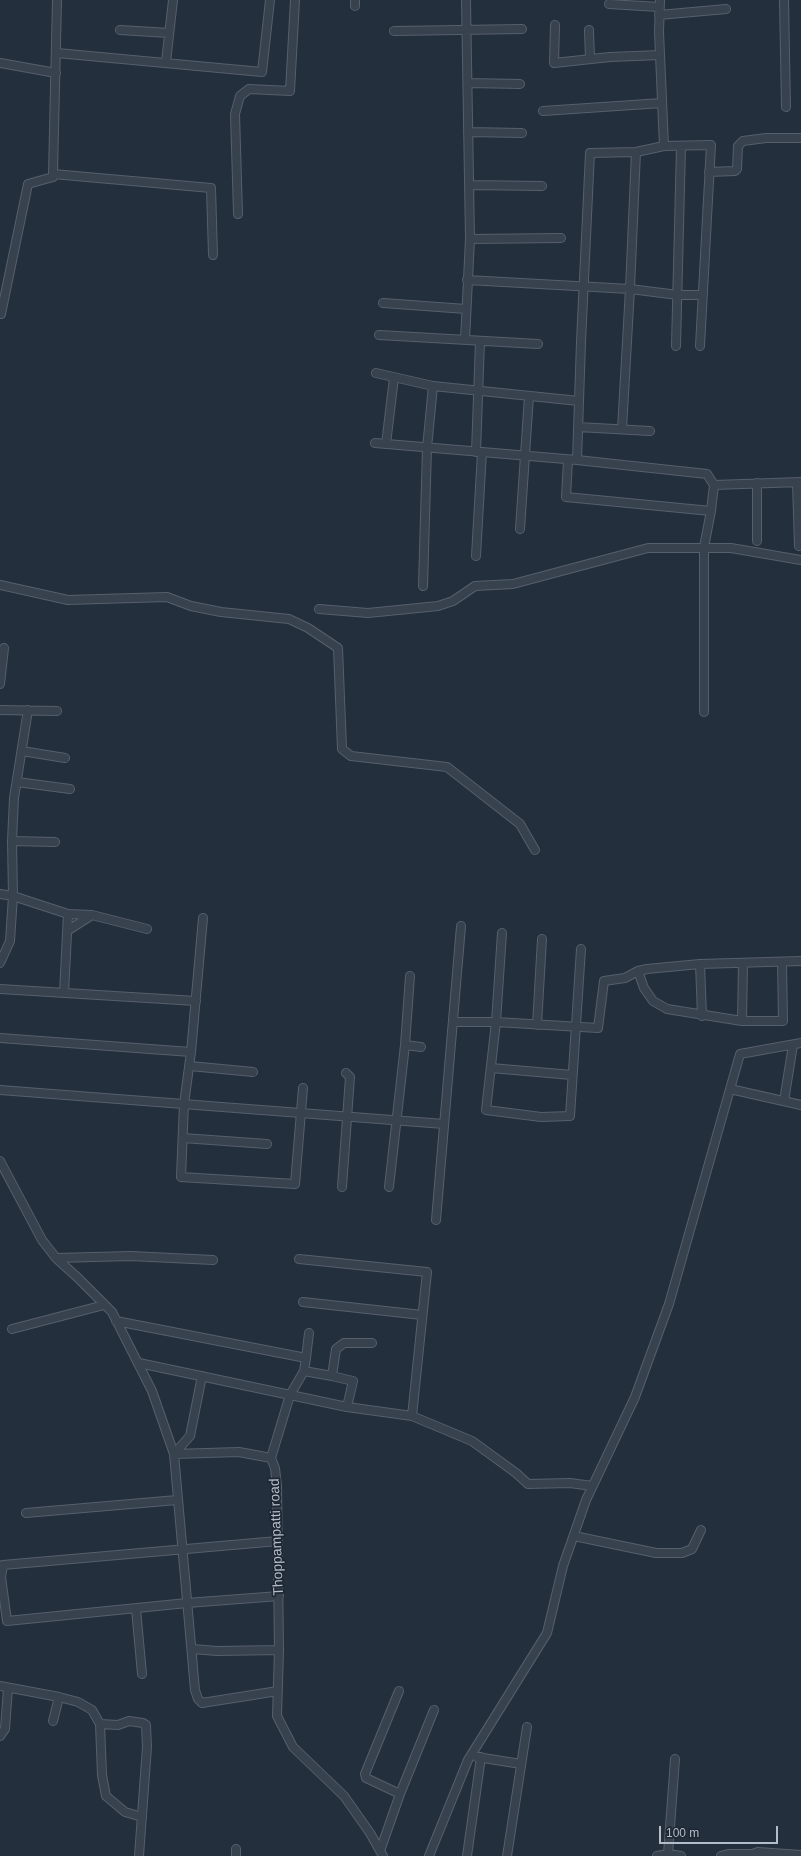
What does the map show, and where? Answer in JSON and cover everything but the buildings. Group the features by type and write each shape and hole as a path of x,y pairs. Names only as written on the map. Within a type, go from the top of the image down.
{"street":[{"path":"0,315 28,184 53,177 57,0"},
{"path":"166,62 173,0"},
{"path":"57,53 262,72 270,0"},
{"path":"238,214 235,114 240,96 249,89 290,91 295,0"},
{"path":"465,340 470,239 466,0"},
{"path":"784,0 786,107"},
{"path":"609,4 659,8 726,9"},
{"path":"659,8 664,146"},
{"path":"555,25 554,63 590,59 660,55"},
{"path":"394,31 522,29"},
{"path":"120,30 169,33"},
{"path":"589,30 590,59"},
{"path":"0,63 56,73"},
{"path":"468,83 520,84"},
{"path":"543,111 662,103"},
{"path":"468,132 522,133"},
{"path":"709,172 735,171 737,169 738,146 743,141 766,138 801,138"},
{"path":"577,460 590,152 636,152 664,146 681,147 711,145 700,346"},
{"path":"676,346 681,147"},
{"path":"622,429 636,152"},
{"path":"53,174 211,188 213,255"},
{"path":"469,185 542,186"},
{"path":"470,239 561,238"},
{"path":"467,280 630,289 678,295 703,295"},
{"path":"383,303 466,309"},
{"path":"379,334 538,344"},
{"path":"476,556 480,341"},
{"path":"376,374 433,386 579,401"},
{"path":"386,444 394,378"},
{"path":"424,586 427,448 433,386"},
{"path":"520,530 529,396"},
{"path":"578,427 650,431"},
{"path":"375,443 577,460 707,474 714,485 704,547 704,712"},
{"path":"568,460 566,497 711,511"},
{"path":"714,485 799,482 799,546"},
{"path":"757,484 757,541"},
{"path":"319,609 368,613 438,606 453,600 475,586 513,584 648,548 731,548 801,560"},
{"path":"0,585 68,600 167,598 191,606 221,612 289,619 308,628 338,648 342,749 351,756 447,767 520,824 535,850"},
{"path":"0,684 4,648"},
{"path":"0,710 57,711"},
{"path":"0,963 10,941 13,896 12,841 17,782 28,710"},
{"path":"22,751 65,758"},
{"path":"17,782 70,789"},
{"path":"12,841 55,842"},
{"path":"0,894 13,896 68,914 92,915 147,928"},
{"path":"64,993 68,914"},
{"path":"67,931 92,915"},
{"path":"203,918 190,1066 184,1104 181,1177 295,1184 303,1088"},
{"path":"436,1220 461,926"},
{"path":"502,933 496,1022 486,1110 541,1117 570,1116 581,949"},
{"path":"537,1025 542,939"},
{"path":"638,971 644,988 653,1001 667,1009 702,1016 742,1021 783,1021 782,962"},
{"path":"453,1022 496,1022 598,1028 604,981 625,978 638,971 647,969 700,964 801,962"},
{"path":"700,964 702,1016"},
{"path":"742,1021 743,964"},
{"path":"389,1188 405,1045 410,976"},
{"path":"0,989 196,1001"},
{"path":"0,1038 191,1052"},
{"path":"430,1856 471,1755 547,1633 563,1566 592,1486 635,1398 669,1304 740,1054 797,1044 784,1101"},
{"path":"405,1045 422,1047"},
{"path":"190,1066 252,1072"},
{"path":"491,1068 572,1075"},
{"path":"342,1187 350,1077 346,1073"},
{"path":"730,1089 801,1105"},
{"path":"0,1090 444,1124"},
{"path":"183,1138 267,1144"},
{"path":"0,1161 42,1240 56,1258 112,1312 152,1391 174,1454 192,1649 194,1690 198,1699 202,1703 278,1691"},
{"path":"56,1258 132,1256 213,1260"},
{"path":"299,1259 427,1272 412,1416"},
{"path":"303,1302 422,1315"},
{"path":"12,1329 104,1305"},
{"path":"116,1321 306,1358"},
{"path":"271,1458 290,1395 304,1371 308,1333"},
{"path":"332,1376 336,1349 344,1343 372,1343"},
{"path":"139,1363 347,1407 412,1416 472,1441 528,1484 570,1483 592,1486"},
{"path":"304,1371 353,1381 347,1407"},
{"path":"174,1454 190,1436 202,1376"},
{"name":"Thoppampatti road","path":"174,1454 239,1452 271,1458 275,1468 278,1486 278,1716 293,1746 344,1796 370,1833 381,1854"},
{"path":"26,1513 178,1500"},
{"path":"574,1536 656,1553 682,1552 692,1549 701,1530"},
{"path":"278,1541 3,1565 1,1576 7,1621 279,1596"},
{"path":"136,1609 142,1674"},
{"path":"192,1649 217,1651 279,1650"},
{"path":"0,1736 5,1729 4,1687 59,1697 78,1702 92,1710 100,1724 102,1775 106,1796 125,1812 142,1818"},
{"path":"399,1691 365,1774 366,1778 400,1794"},
{"path":"53,1722 59,1697"},
{"path":"381,1854 400,1794 434,1710"},
{"path":"100,1724 118,1725 129,1721 143,1723 146,1725 147,1747 139,1856"},
{"path":"506,1856 527,1727"},
{"path":"471,1755 521,1764"},
{"path":"467,1856 481,1758"},
{"path":"668,1854 675,1759"},
{"path":"721,1856 728,1854 753,1855 758,1852 801,1855"},
{"path":"657,1856 668,1854 681,1856"}]}
